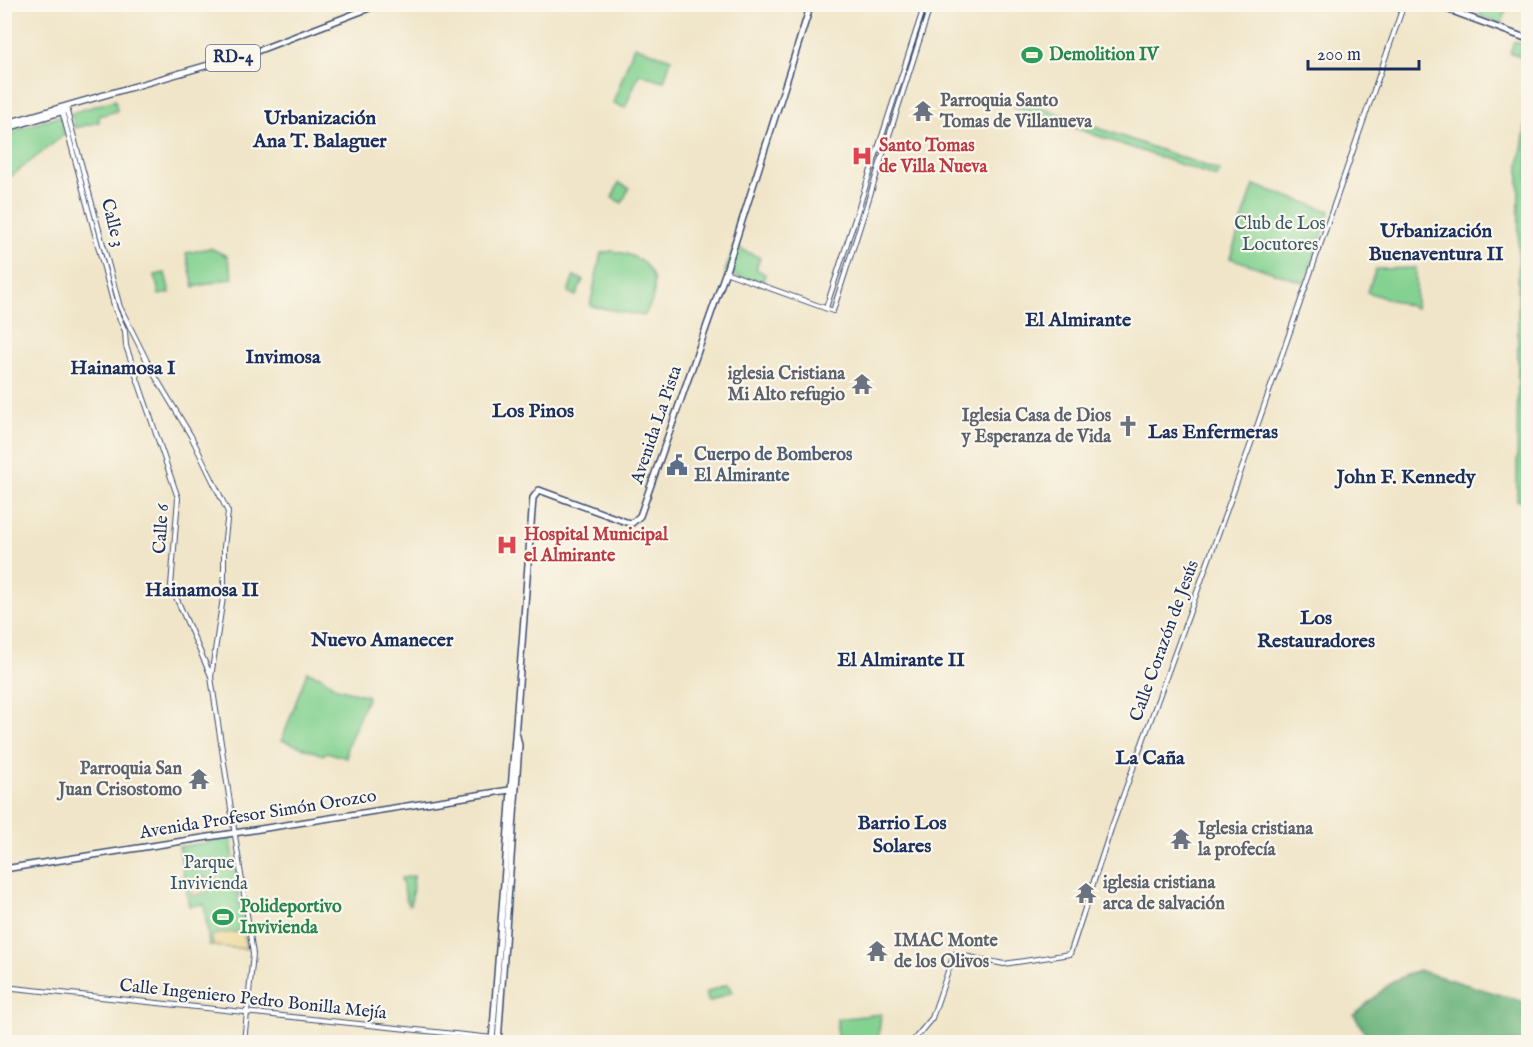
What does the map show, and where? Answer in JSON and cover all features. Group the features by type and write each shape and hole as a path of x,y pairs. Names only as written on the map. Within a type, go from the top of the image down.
{"main road":[{"name":"RD-4","path":"4,124 83,104 257,51 380,4"},
{"name":"Avenida La Pista","path":"495,1040 514,789 514,744 517,734 534,495 539,490 627,522 637,520 648,497 725,272 811,4"},
{"path":"1433,4 1528,39"},
{"name":"RD-4","path":"4,129 64,109"},
{"name":"Avenida Profesor Simón Orozco","path":"4,869 514,789"}],"street":[{"path":"824,308 925,4"},
{"path":"725,272 832,311 931,4"},
{"name":"Calle Corazón de Jesús","path":"912,1042 932,1018 954,954 1004,964 1070,954 1111,829 1275,373 1404,4"},
{"name":"Calle 3","path":"64,109 120,307 152,371 191,436 228,512 224,547 224,591 211,677"},
{"name":"Calle 3","path":"64,109 115,309 125,331 126,346"},
{"name":"Calle 6","path":"126,346 178,498 171,586 211,677"},
{"path":"211,677 253,954 244,1042"},
{"name":"Calle Ingeniero Pedro Bonilla Mejía","path":"4,987 495,1040"}],"green space":[{"path":"1484,5 1507,5 1502,24 1479,16"},
{"path":"1514,41 1528,46 1528,60 1510,53"},
{"path":"634,46 671,59 664,81 639,74 625,108 613,103"},
{"path":"1016,99 1220,171 1217,177 1014,107"},
{"path":"115,100 117,111 99,116 99,122 75,128 71,113"},
{"path":"1528,112 1528,504 1517,500 1519,166"},
{"path":"61,116 64,135 5,181 5,133"},
{"path":"619,183 629,188 622,203 612,198"},
{"name":"Club de Los Locutores","path":"1254,185 1330,211 1305,283 1230,258"},
{"path":"734,246 760,258 756,269 765,274 762,285 725,272"},
{"path":"210,248 227,256 233,278 194,287 186,253"},
{"path":"612,251 637,258 651,273 654,292 651,304 644,316 590,306 601,253"},
{"path":"1416,268 1416,308 1367,292 1376,269"},
{"path":"165,273 170,293 159,295 155,275"},
{"path":"574,276 583,280 576,296 568,292"},
{"path":"307,672 320,676 337,688 368,696 347,747 347,758 327,752 323,755 282,740"},
{"name":"Parque Invivienda","path":"231,838 246,949 209,945 204,904 189,906 179,847"},
{"path":"414,876 411,904 408,905 401,878"},
{"path":"1418,970 1528,1003 1528,1042 1370,1042 1354,1015 1393,981"},
{"path":"728,984 732,992 709,1002 705,993"},
{"path":"881,1014 878,1042 837,1042 837,1019"}],"sand":[{"path":"202,877 209,879 211,887 206,892 192,896 190,885"},
{"path":"244,931 246,949 213,946 212,935"}],"place":[{"name":"Demolition IV","path":"1032,55"},
{"name":"Parroquia Santo Tomas de Villanueva","path":"923,111"},
{"name":"Santo Tomas de Villa Nueva","path":"862,156"},
{"name":"iglesia Cristiana Mi Alto refugio","path":"862,384"},
{"name":"Iglesia Casa de Dios y Esperanza de Vida","path":"1128,426"},
{"name":"Cuerpo de Bomberos El Almirante","path":"677,465"},
{"name":"Hospital Municipal el Almirante","path":"507,545"},
{"name":"Parroquia San Juan Crisostomo","path":"199,779"},
{"name":"Iglesia cristiana la profecía","path":"1181,839"},
{"name":"iglesia cristiana arca de salvación","path":"1086,893"},
{"name":"Polideportivo Invivienda","path":"223,917"},
{"name":"IMAC Monte de los Olivos","path":"877,951"}],"district":[{"name":"Urbanización Ana T. Balaguer","path":"320,130"},
{"name":"Urbanización Buenaventura II","path":"1436,242"},
{"name":"El Almirante","path":"1078,320"},
{"name":"Invimosa","path":"283,357"},
{"name":"Hainamosa I","path":"123,368"},
{"name":"Los Pinos","path":"533,411"},
{"name":"Las Enfermeras","path":"1213,432"},
{"name":"John F. Kennedy","path":"1406,477"},
{"name":"Hainamosa II","path":"202,590"},
{"name":"Los Restauradores","path":"1316,630"},
{"name":"Nuevo Amanecer","path":"382,640"},
{"name":"El Almirante II","path":"901,660"},
{"name":"La Caña","path":"1150,758"},
{"name":"Barrio Los Solares","path":"902,834"}]}
